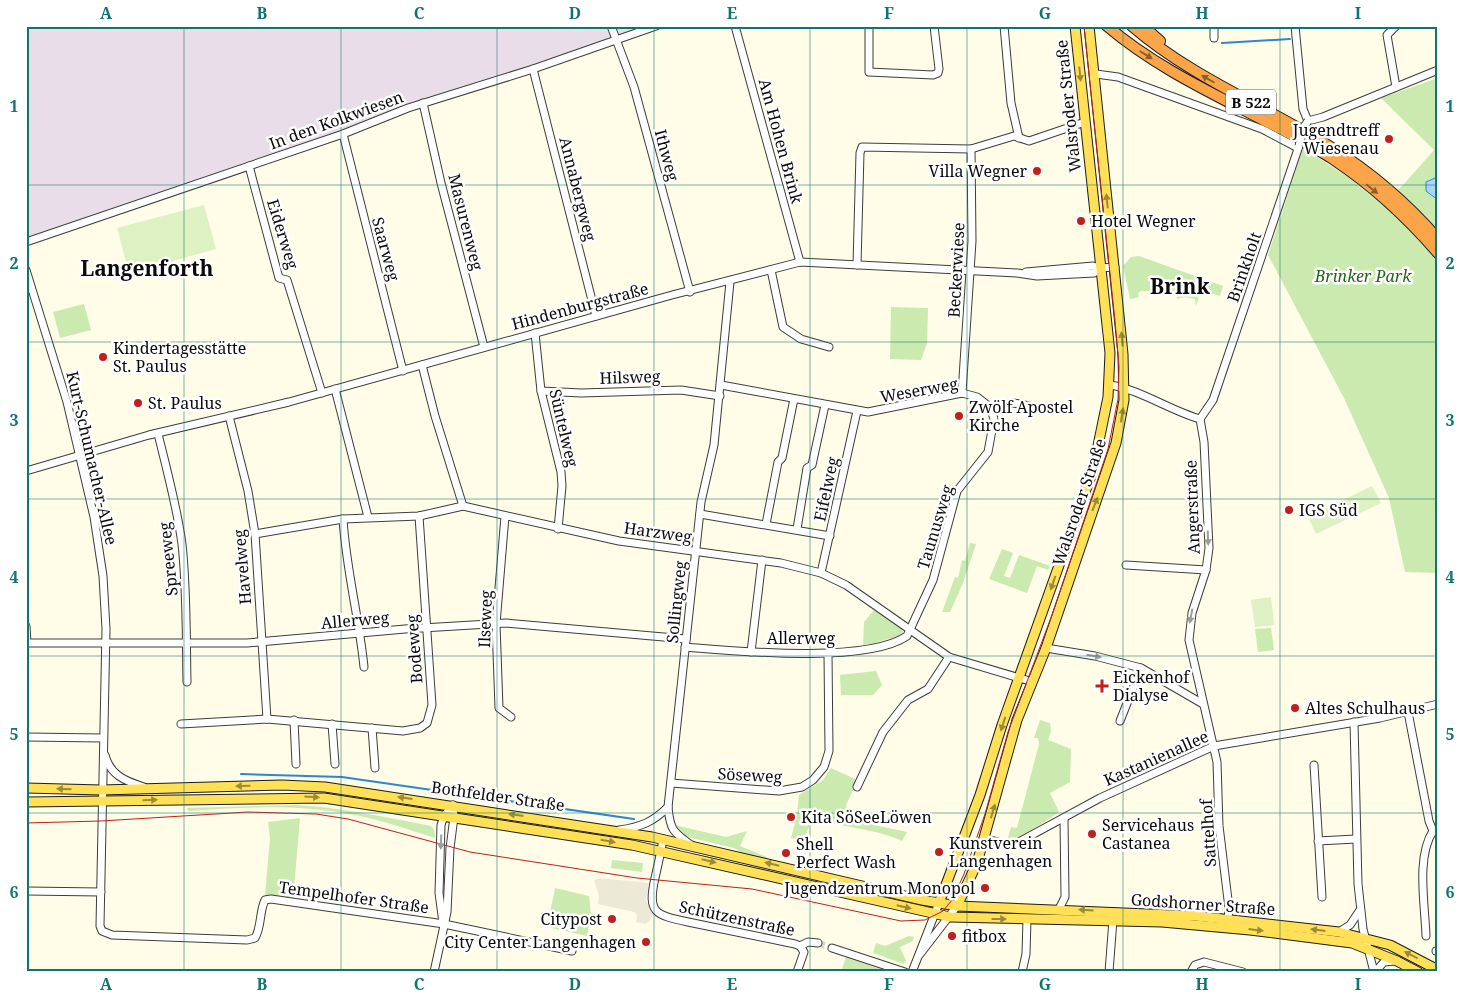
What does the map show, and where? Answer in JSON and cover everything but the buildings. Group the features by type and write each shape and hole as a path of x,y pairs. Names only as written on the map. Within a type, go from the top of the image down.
{"highway":[{"name":"B 522","path":"1107,26 1137,49 1170,70 1333,160 1393,206 1438,252"},
{"name":"B 522","path":"1132,26 1175,59 1354,162 1398,199 1438,239"},
{"path":"1143,26 1168,48 1175,59"}],"main road":[{"name":"Walsroder Straße","path":"939,902 980,795 1019,678 1090,478 1110,386 1110,353 1075,26"},
{"name":"Walsroder Straße","path":"957,906 969,882 985,839 1012,737 1046,648 1072,567 1114,451 1122,416 1124,388 1115,266 1104,182 1096,74 1089,26"},
{"name":"Bothfelder Straße","path":"26,788 101,790 304,785 616,830 692,845 957,906"},
{"name":"Bothfelder Straße","path":"26,802 303,797 360,802 661,851 950,917"},
{"name":"Godshorner Straße","path":"957,906 1059,909 1228,919 1339,932 1366,938 1411,954 1438,970"},
{"name":"Godshorner Straße","path":"950,917 1113,920 1217,926 1352,943 1370,949 1418,972"}],"street":[{"name":"Ithweg","path":"611,26 634,87 690,292"},
{"name":"In den Kolkwiesen","path":"26,242 343,134 423,103 533,69 656,26"},
{"name":"Am Hohen Brink","path":"735,26 800,262"},
{"path":"869,26 869,72 933,75 938,73 939,69 934,26"},
{"path":"1004,26 1011,103 1019,138"},
{"path":"1214,26 1214,38"},
{"path":"1295,26 1303,109 1308,121 1323,117 1438,70"},
{"path":"1396,26 1387,35 1396,87"},
{"name":"Annabergweg","path":"533,69 596,316"},
{"path":"1096,74 1118,77 1262,129 1299,147"},
{"name":"Masurenweg","path":"423,103 441,183 484,347"},
{"name":"Brinkholt","path":"1200,420 1212,400 1299,147 1302,128 1308,121"},
{"path":"857,264 860,153 862,148 971,149 1014,136 1029,141 1086,122"},
{"name":"Saarweg","path":"343,134 402,371"},
{"name":"Beckerwiese","path":"962,394 970,271 972,216 971,149"},
{"name":"Eiderweg","path":"249,166 279,278 288,280 322,393"},
{"name":"Hindenburgstraße","path":"80,455 322,393 596,316 800,262 1051,276 1094,273 1100,268 1115,266"},
{"name":"Kurt-Schumacher-Allee","path":"26,270 67,402 94,517 103,576 105,644 101,790"},
{"path":"771,270 783,327 801,339 829,347"},
{"name":"Sollingweg","path":"692,845 674,833 670,823 668,807 695,551 700,514 714,445 720,396 730,282"},
{"name":"Süntelweg","path":"534,333 541,391 561,472 562,486 558,529"},
{"path":"422,366 435,416 463,506"},
{"name":"Weserweg","path":"721,385 858,411 879,412 962,394 977,397 990,407"},
{"path":"1110,386 1124,388 1178,413 1200,420"},
{"path":"335,389 368,518"},
{"name":"Hilsweg","path":"541,391 581,393 681,390 720,396"},
{"path":"766,524 778,462 782,458 794,399"},
{"path":"990,407 1014,403 1044,409"},
{"path":"797,529 807,468 812,465 825,405"},
{"name":"Taunusweg","path":"910,630 933,580 957,491 983,461 988,452 994,418 990,407"},
{"name":"Eifelweg","path":"821,573 858,411"},
{"name":"Havelweg","path":"229,416 248,491 254,534 267,719"},
{"name":"Angerstraße","path":"1200,420 1204,442 1209,548 1206,570 1194,604 1189,630 1190,648 1214,746"},
{"name":"Spreeweg","path":"158,434 181,538 186,590 187,682"},
{"path":"26,471 80,455"},
{"name":"Harzweg","path":"254,534 343,519 419,516 463,506 558,529 619,541 762,560 821,573 861,594 949,657 1033,682"},
{"path":"700,514 830,536"},
{"name":"Bodeweg","path":"181,724 267,719 412,731 427,723 432,704 419,516"},
{"name":"Ilseweg","path":"505,516 496,624 499,708 511,717"},
{"path":"343,519 346,559 360,633 364,667"},
{"path":"750,652 762,560"},
{"path":"1126,565 1206,570"},
{"name":"Allerweg","path":"27,643 187,644 262,642 496,624 517,624 686,639"},
{"path":"26,626 27,643"},
{"name":"Allerweg","path":"685,647 750,652 828,653 866,649 901,640 910,630"},
{"path":"1046,648 1095,656 1141,668 1203,704"},
{"name":"Söseweg","path":"671,783 779,791 802,787 814,780 824,767 828,751 828,653"},
{"path":"857,787 883,732 908,700 928,689 949,657"},
{"path":"1120,721 1141,668"},
{"name":"Kastanienallee","path":"985,839 1012,845 1100,798 1214,746 1408,712 1438,704"},
{"path":"1408,712 1429,821 1435,834 1426,841 1424,862 1426,936"},
{"path":"294,720 296,764"},
{"path":"1354,722 1356,839 1360,910 1374,972"},
{"path":"332,724 335,764"},
{"path":"372,728 375,768"},
{"path":"26,737 103,738"},
{"name":"Sattelhof","path":"1214,746 1218,774 1219,826 1229,908 1228,919"},
{"name":"Kurt-Schumacher-Allee","path":"102,747 111,770 121,778 149,789"},
{"path":"1314,765 1322,897"},
{"name":"Tempelhofer Straße","path":"101,790 100,926 102,931 112,935 247,940 255,938 259,932 263,904 265,900 271,898 444,924"},
{"path":"444,924 439,902 441,825 444,816 453,805"},
{"path":"434,972 447,912 449,862 454,817 453,805"},
{"path":"616,830 645,825 656,819 668,807"},
{"path":"1059,909 1065,897 1064,818"},
{"name":"Schützenstraße","path":"663,839 651,896 653,906 662,915 800,946 803,955 797,972"},
{"path":"1318,841 1356,839"},
{"path":"439,868 449,862"},
{"path":"26,891 101,892"},
{"name":"Walsroder Straße","path":"912,972 939,902"},
{"name":"Walsroder Straße","path":"917,958 957,906"},
{"path":"1339,932 1350,925 1360,910"},
{"path":"1022,972 1026,954 1027,919"},
{"path":"1109,972 1113,920"},
{"path":"444,924 572,951"},
{"path":"800,946 808,942 818,943"},
{"path":"832,948 905,972"},
{"path":"1374,972 1384,962 1397,961"},
{"path":"1191,972 1195,965 1204,962 1243,972"}],"shaded area":[{"path":"26,26 656,26 423,103 26,242"},
{"path":"599,878 649,883 646,900 653,915 650,920 646,924 636,922 637,915 634,912 598,904 599,896 594,880"}],"green space":[{"name":"Brinker Park","path":"1438,78 1438,179 1435,178 1426,191 1438,200 1438,573 1405,572 1389,498 1344,398 1268,255 1303,148 1348,177 1381,204 1404,184 1434,150 1381,98"},
{"path":"204,205 216,249 129,273 117,228"},
{"path":"1139,256 1223,286 1220,296 1201,290 1196,306 1195,299 1185,297 1177,299 1176,292 1172,291 1141,291 1138,293 1139,297 1130,299 1123,266 1131,257"},
{"path":"84,304 91,330 60,338 53,312"},
{"path":"891,307 928,308 927,343 921,360 890,359"},
{"path":"1372,486 1381,503 1316,534 1308,517"},
{"path":"970,543 976,544 963,583 950,612 942,612 955,577 958,578 962,560 965,561"},
{"path":"1002,549 1013,553 1004,576 1010,578 1019,555 1050,566 1048,570 1037,566 1027,593 989,579"},
{"path":"1271,597 1274,625 1255,627 1251,600"},
{"path":"874,610 901,628 903,632 899,636 863,646 864,622"},
{"path":"1271,628 1274,650 1258,652 1255,629"},
{"path":"876,671 882,685 873,695 841,695 840,675"},
{"path":"1040,720 1050,723 1051,731 1048,740 1071,749 1070,782 1050,793 1059,812 1014,842 1007,841 1011,827 1017,828 1039,744 1038,738 1034,738"},
{"path":"831,768 855,779 856,784 846,805 847,811 874,825 907,832 902,841 881,833 813,818 803,841 791,838 797,816 799,795 823,780"},
{"path":"293,805 345,810 431,826 434,830 435,838 392,824 329,811 269,807 188,811 187,808"},
{"path":"300,818 293,900 265,896 270,838 268,822"},
{"path":"674,825 726,837 747,831 740,846 767,857 766,859 744,854 734,848 683,836 677,832"},
{"path":"612,860 643,863 642,872 611,868"},
{"path":"555,888 589,896 591,915 587,936 547,927"},
{"path":"909,936 914,937 913,941 900,947 906,961 904,964 873,953 876,943 885,946"},
{"path":"846,957 889,972 841,972"}],"water":[{"path":"1435,178 1438,179 1438,200 1426,191 1426,182"}],"waterway":[{"path":"1222,43 1290,39"},
{"path":"241,774 342,777 634,819"}],"tunnel":[{"path":"818,943 832,948"}],"tram line":[{"path":"26,823 101,821 248,812 316,814 348,819 470,852 637,878 752,889 901,921 925,920 943,911 952,900 964,874 985,814 1008,732 1052,615 1108,449 1118,399 1119,367 1115,321 1084,26"}],"place":[{"name":"Jugendtreff Wiesenau","path":"1389,139"},
{"name":"Villa Wegner","path":"1037,171"},
{"name":"Hotel Wegner","path":"1081,221"},
{"name":"Kindertagesstätte St. Paulus","path":"103,357"},
{"name":"St. Paulus","path":"138,403"},
{"name":"Zwölf Apostel Kirche","path":"959,416"},
{"name":"IGS Süd","path":"1289,510"},
{"name":"Eickenhof Dialyse","path":"1102,686"},
{"name":"Altes Schulhaus","path":"1295,708"},
{"name":"Kita SöSeeLöwen","path":"791,817"},
{"name":"Servicehaus Castanea","path":"1092,834"},
{"name":"Kunstverein Langenhagen","path":"939,852"},
{"name":"Shell Perfect Wash","path":"786,853"},
{"name":"Jugendzentrum Monopol","path":"985,888"},
{"name":"Citypost","path":"612,919"},
{"name":"fitbox","path":"952,936"},
{"name":"City Center Langenhagen","path":"646,942"}],"district":[{"name":"Langenforth","path":"147,268"},
{"name":"Brink","path":"1180,286"}]}
